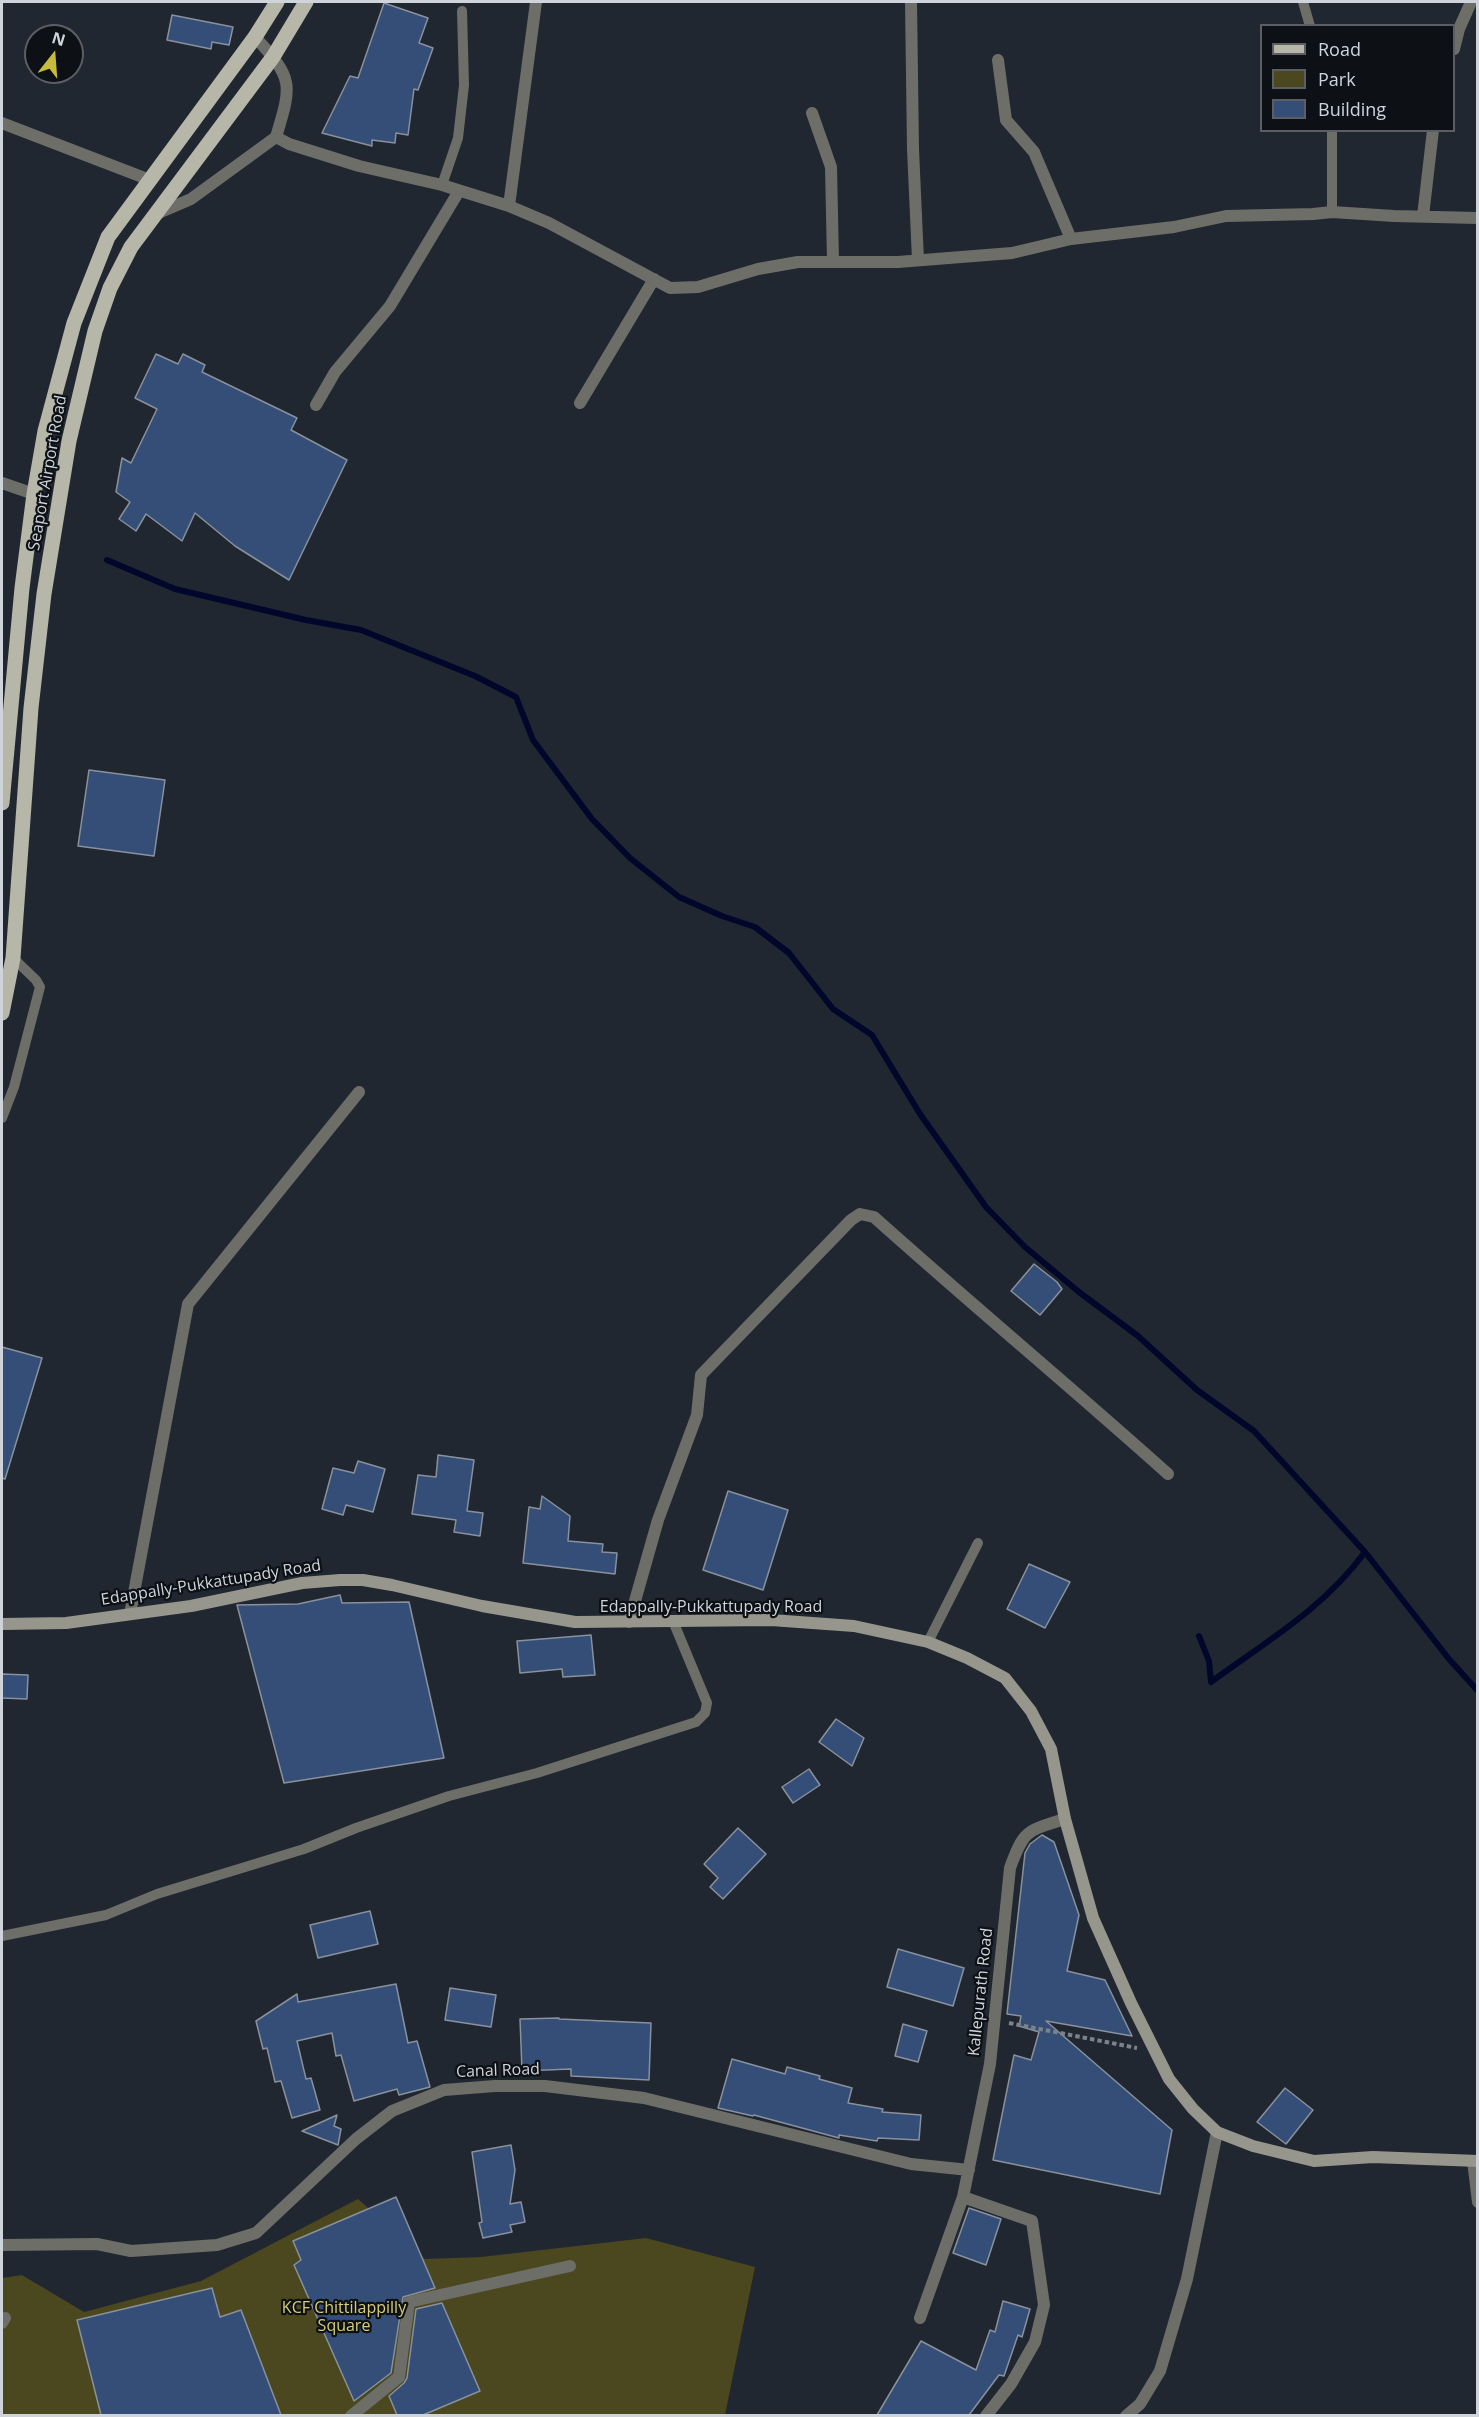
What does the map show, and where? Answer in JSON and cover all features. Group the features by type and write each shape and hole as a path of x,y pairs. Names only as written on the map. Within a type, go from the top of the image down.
{"main road":[{"name":"Seaport Airport Road","path":"2,803 22,588 34,494 45,431 74,323 108,237 255,37 277,2"},
{"name":"Seaport Airport Road","path":"2,1013 13,958 31,708 44,594 69,441 95,331 110,288 131,247 273,57 306,2"},
{"name":"Edappally-Pukkattupady Road","path":"2,1624 66,1623 191,1606 302,1583 340,1580 382,1584 482,1606 576,1622 771,1620 854,1626 928,1642 968,1658 1005,1678 1031,1711 1051,1749 1065,1819 1094,1918 1152,2046 1169,2079 1192,2109 1217,2132 1253,2146 1314,2161 1373,2157 1475,2161"}],"street":[{"path":"509,206 536,2"},
{"path":"911,2 913,149 918,260"},
{"path":"1455,45 1459,29 1471,2"},
{"path":"154,215 191,199 276,137 287,99 288,83 273,57 255,37"},
{"path":"998,60 1006,120 1034,152 1071,239"},
{"path":"812,113 831,166 833,261"},
{"path":"2,123 150,180"},
{"path":"1423,216 1433,132"},
{"path":"276,137 290,144 359,166 442,185 509,206 549,223 670,288 698,287 758,269 798,262 918,260 1012,253 1071,239 1163,228 1226,216 1332,212 1478,218"},
{"path":"316,405 335,372 390,306 459,191"},
{"path":"580,404 654,279"},
{"path":"2,483 34,494"},
{"path":"130,1614 189,1304 359,1092"},
{"path":"630,1622 658,1520 697,1416 701,1375 851,1221 860,1215 874,1217 1004,1332 1056,1373 1168,1474"},
{"name":"Kallepurath Road","path":"920,2318 963,2197 969,2170 990,2064 1010,1868 1017,1847 1030,1830 1065,1819"},
{"name":"Canal Road","path":"2,2245 97,2244 131,2250 217,2245 256,2233 356,2139 392,2111 444,2090 495,2086 545,2086 644,2098 911,2164 969,2170"},
{"path":"1126,2415 1140,2404 1160,2371 1189,2268 1217,2132"},
{"path":"1475,2161 1478,2202"},
{"path":"963,2197 1032,2221 1044,2305 1035,2342 1011,2384 986,2415"},
{"path":"351,2415 399,2376 409,2302 570,2266"}],"lane":[{"path":"1303,2 1309,24"},
{"path":"442,185 458,138 464,85 462,11"},
{"path":"1332,132 1332,212"},
{"path":"2,1118 14,1087 40,987 36,980 13,958"},
{"path":"928,1642 978,1543"},
{"path":"2,1936 106,1915 157,1894 304,1849 356,1828 449,1796 537,1773 696,1722 705,1713 707,1703 673,1621"}],"path":[{"path":"994,2020 1132,2048 1152,2046"}],"green space":[{"name":"KCF Chittilappilly Square","path":"358,2199 425,2259 481,2257 646,2238 755,2267 725,2415 2,2416 2,2278 22,2275 84,2312 201,2281"}],"building":[{"path":"384,3 428,18 419,43 433,48 418,90 414,89 408,135 396,133 395,143 372,140 372,146 322,133 350,76 358,78"},
{"path":"172,15 233,27 229,45 212,42 211,49 167,40"},
{"path":"156,354 178,364 183,354 205,365 202,372 297,418 291,430 347,460 289,580 235,546 195,513 182,541 146,514 136,531 119,519 130,502 116,492 122,458 131,463 157,409 135,398"},
{"path":"89,770 165,780 154,856 78,846"},
{"path":"1034,1264 1057,1282 1062,1289 1040,1315 1011,1291"},
{"path":"2,1347 42,1358 5,1479 2,1478"},
{"path":"438,1455 474,1460 467,1511 483,1513 480,1536 454,1532 456,1520 412,1514 418,1475 436,1477"},
{"path":"358,1461 385,1469 373,1512 346,1505 343,1515 322,1509 333,1468 354,1473"},
{"path":"728,1491 788,1510 763,1590 703,1570"},
{"path":"542,1496 570,1516 568,1541 603,1544 602,1552 617,1553 615,1574 523,1563 529,1507 540,1509"},
{"path":"1029,1564 1070,1582 1045,1628 1007,1609"},
{"path":"340,1595 342,1603 409,1602 444,1758 284,1783 237,1605 298,1604"},
{"path":"591,1635 595,1675 563,1677 562,1669 520,1673 517,1641"},
{"path":"2,1674 28,1675 27,1699 2,1698"},
{"path":"836,1719 864,1738 852,1766 819,1742"},
{"path":"809,1769 820,1785 793,1803 782,1787"},
{"path":"738,1828 766,1854 723,1899 710,1887 718,1878 704,1864"},
{"path":"1042,1835 1054,1842 1079,1915 1067,1971 1105,1980 1132,2036 1046,2021 1172,2130 1160,2194 993,2160 1014,2055 1031,2060 1039,2032 1019,2026 1021,2016 1007,2014 1025,1853 1030,1844"},
{"path":"370,1911 378,1944 318,1958 310,1925"},
{"path":"898,1949 964,1968 953,2006 887,1987"},
{"path":"396,1984 408,2043 417,2041 430,2087 399,2095 397,2089 354,2101 341,2055 336,2056 332,2033 297,2041 306,2079 311,2078 320,2110 292,2118 281,2081 275,2082 267,2048 263,2049 256,2021 297,1994 298,2002"},
{"path":"450,1988 496,1995 491,2027 445,2020"},
{"path":"559,2018 651,2023 649,2080 571,2076 571,2069 522,2071 520,2019"},
{"path":"903,2024 927,2031 918,2062 895,2056"},
{"path":"732,2059 785,2074 787,2067 852,2088 848,2103 883,2109 882,2112 921,2115 919,2140 878,2138 877,2141 839,2135 839,2138 754,2115 718,2108"},
{"path":"1285,2088 1313,2110 1286,2144 1257,2122"},
{"path":"337,2115 334,2126 341,2129 338,2145 302,2131"},
{"path":"511,2145 515,2170 510,2204 521,2202 525,2222 510,2225 512,2232 483,2238 479,2223 482,2222 472,2152"},
{"path":"396,2197 435,2288 403,2297 391,2373 354,2401 294,2265 301,2260 293,2241"},
{"path":"969,2208 1001,2219 986,2265 953,2253"},
{"path":"212,2288 220,2317 241,2310 281,2415 101,2415 77,2320"},
{"path":"1003,2301 1030,2309 1022,2337 1018,2335 1004,2376 999,2375 969,2415 877,2415 921,2341 976,2370 990,2330 995,2332"},
{"path":"442,2303 480,2391 423,2415 397,2415 389,2396 407,2378 416,2309"}],"waterway":[{"path":"107,560 175,589 306,620 361,630 475,676 516,697 533,740 592,819 630,858 679,897 722,916 755,927 789,953 833,1009 872,1035 920,1114 986,1207 1025,1247 1079,1292 1138,1336 1197,1390 1254,1431 1365,1552 1332,1590 1313,1607 1274,1638 1211,1682 1209,1661 1199,1636"},
{"path":"1365,1552 1449,1659 1478,1691"}]}
